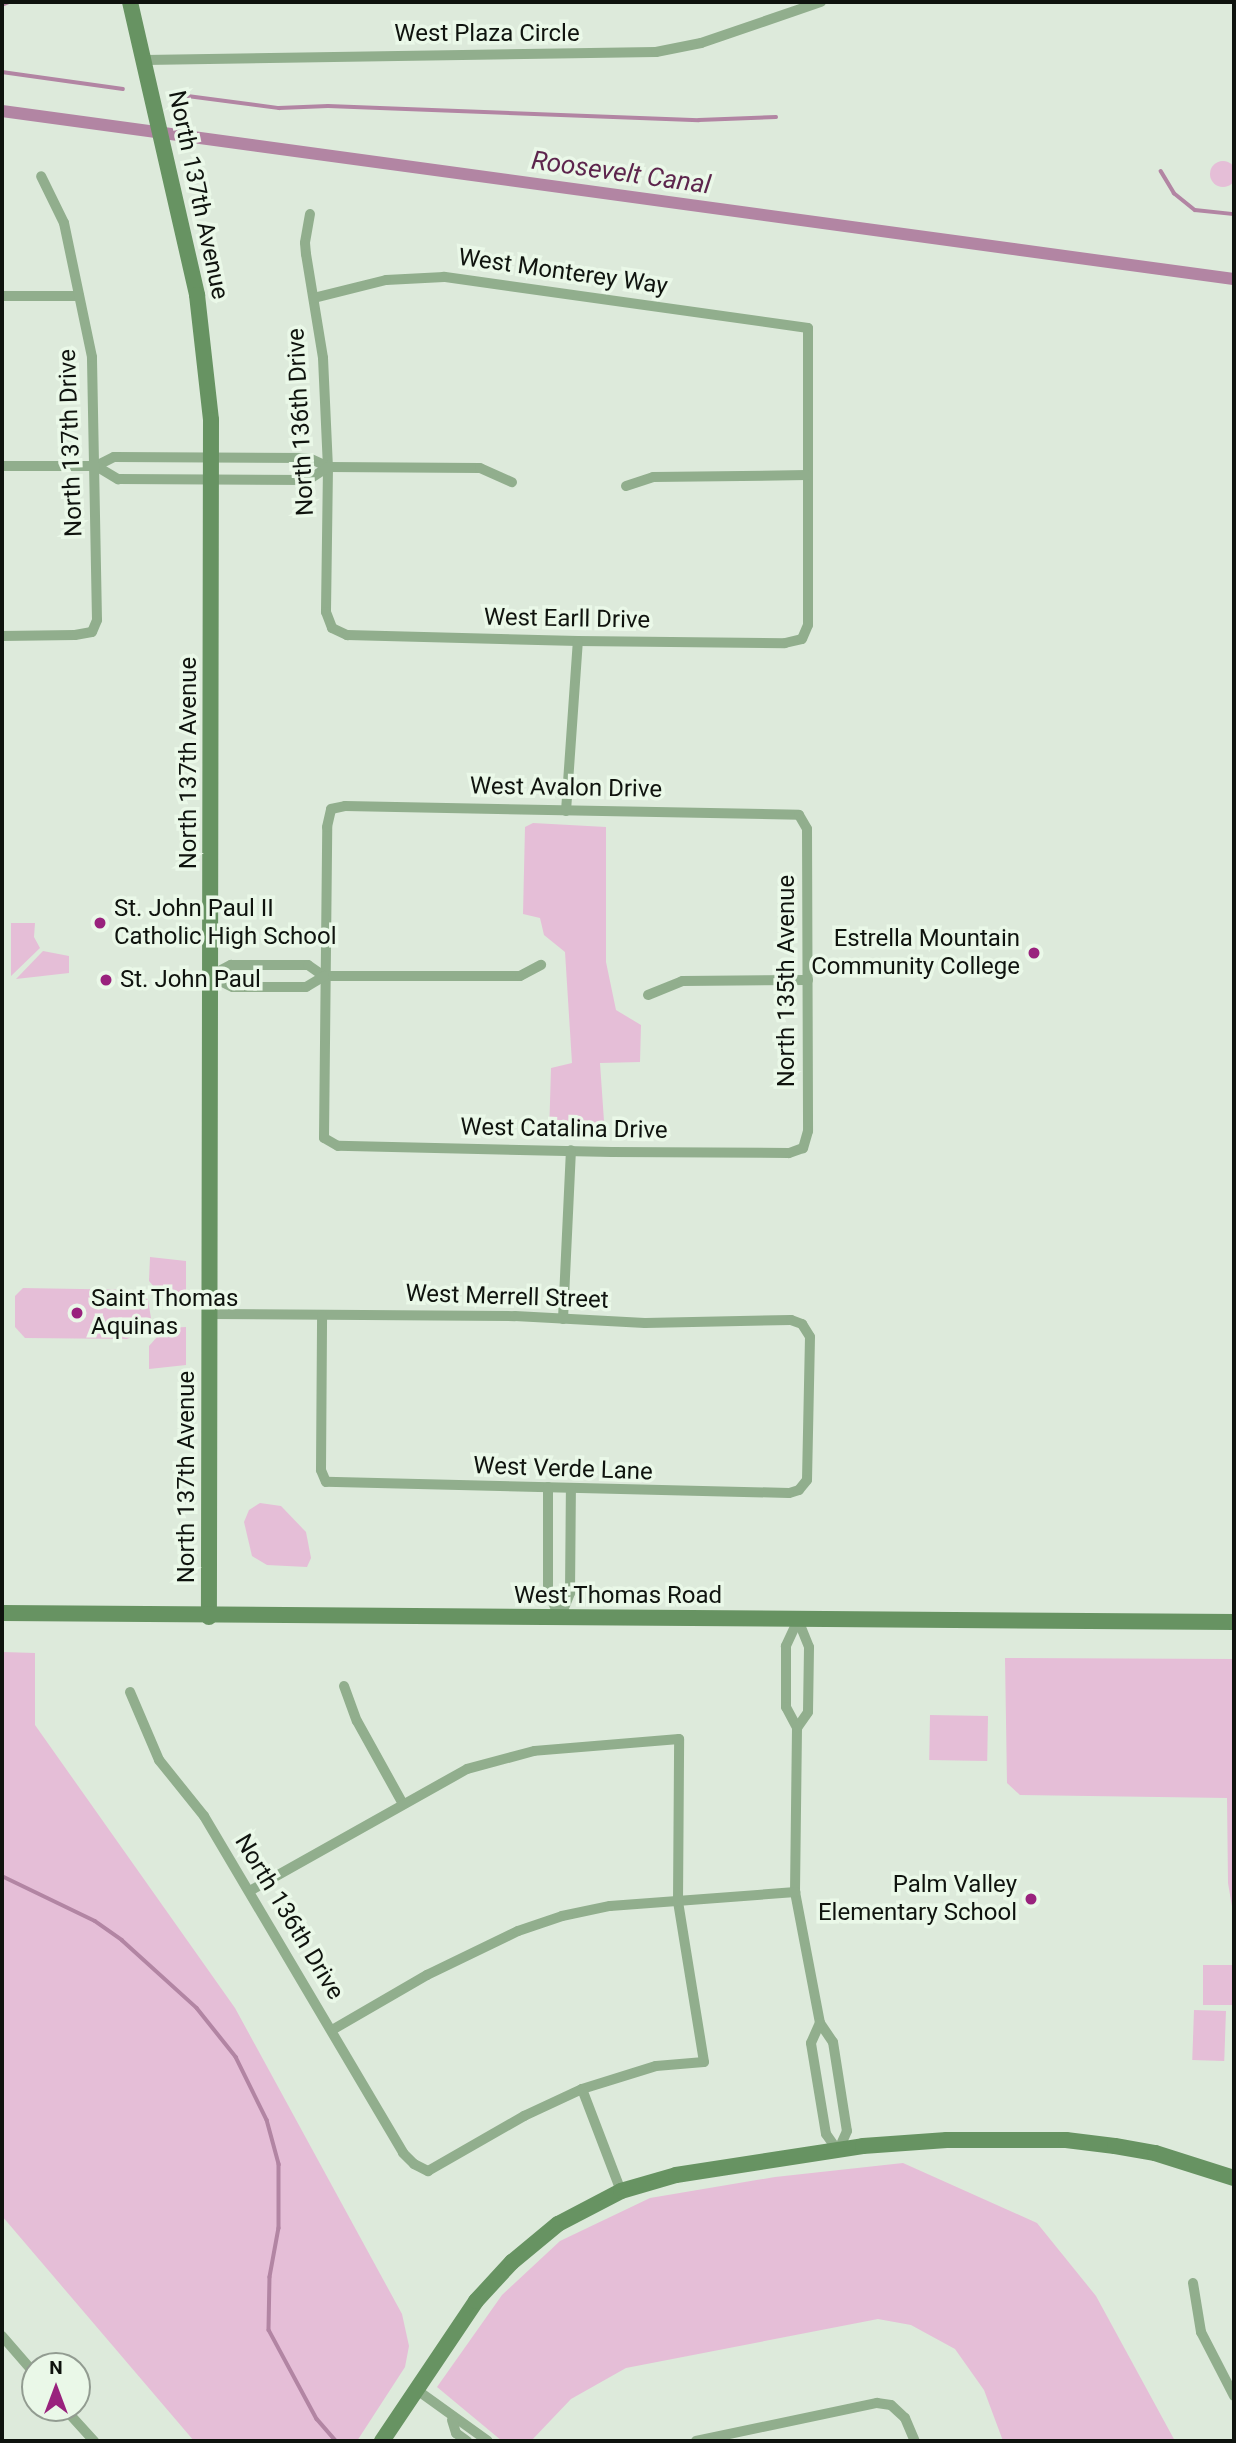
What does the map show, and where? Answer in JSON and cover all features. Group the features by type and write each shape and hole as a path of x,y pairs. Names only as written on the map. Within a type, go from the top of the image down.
{"street":[{"name":"North 137th Avenue","path":"130,2 204,331 211,458 209,1617"},
{"name":"West Plaza Circle","path":"145,60 656,52 701,43 821,2"},
{"name":"North 137th Drive","path":"2,635 92,632 96,620 96,466 92,357 64,223 41,176"},
{"name":"North 136th Drive","path":"310,214 305,243 323,358 328,467 327,612 332,628"},
{"name":"West Monterey Way","path":"314,298 386,280 444,277 808,328 807,475"},
{"path":"2,296 79,296"},
{"path":"2,466 96,466 114,457 309,458 328,467 480,468 512,482"},
{"path":"96,466 118,479 307,480 328,467"},
{"path":"626,486 653,477 807,475"},
{"name":"West Earll Drive","path":"332,628 347,635 578,641 785,643 802,639 808,625 807,475"},
{"path":"566,811 578,641"},
{"name":"West Avalon Drive","path":"324,976 327,827 331,809 799,815"},
{"name":"North 135th Avenue","path":"799,815 807,830 808,1131 803,1148"},
{"path":"211,976 231,965 308,965 324,976"},
{"path":"211,976 233,987 306,988 324,976 520,976 541,965"},
{"name":"West Catalina Drive","path":"324,976 324,1138 338,1146 789,1153 803,1148"},
{"path":"648,995 682,981 808,981"},
{"path":"563,1319 571,1150"},
{"name":"West Merrell Street","path":"210,1314 802,1324 810,1336 808,1472 799,1490"},
{"name":"West Verde Lane","path":"322,1315 321,1471 327,1482 548,1487 633,1493 799,1490"},
{"path":"548,1487 548,1592 560,1618"},
{"path":"560,1618 570,1593 571,1488"},
{"name":"West Thomas Road","path":"2,1613 209,1617 1234,1622"},
{"path":"798,1620 786,1646 786,1707 797,1728 795,1892 820,2023 834,2042 847,2131 838,2151"},
{"path":"797,1728 808,1712 810,1647 798,1620"},
{"path":"344,1686 357,1721 403,1804"},
{"name":"North 136th Drive","path":"130,1692 159,1760 204,1816 403,2153 414,2164 428,2171 524,2116 582,2089"},
{"path":"250,1891 467,1769 534,1751 679,1739 678,1902 704,2062 656,2066 582,2089 621,2191"},
{"path":"332,2030 427,1975 518,1931 610,1906 795,1892"},
{"path":"820,2023 811,2043 825,2134 838,2151"},
{"path":"382,2441 476,2301 512,2262 558,2224 621,2191 676,2175 838,2151 947,2140 1066,2140 1155,2153 1234,2178"},
{"path":"1193,2283 1201,2332 1234,2396"},
{"path":"4,2342 21,2360"},
{"path":"1223,2376 1234,2370"},
{"path":"417,2390 452,2420 466,2424 488,2441"},
{"path":"696,2441 877,2403 891,2405 905,2418 915,2441"},
{"path":"452,2420 456,2433 467,2441"},
{"path":"77,2422 94,2441"}],"shaded area":[{"path":"1223,161 1232,165 1236,174 1232,183 1223,187 1214,183 1210,174 1214,165"},
{"path":"533,823 606,827 606,962 616,1010 641,1025 640,1062 600,1063 605,1136 549,1136 551,1068 572,1063 565,952 544,935 540,918 523,914 525,827"},
{"path":"11,923 35,923 34,937 40,948 11,976"},
{"path":"43,951 69,956 69,973 16,979"},
{"path":"150,1257 186,1261 186,1299 162,1296 149,1281"},
{"path":"23,1288 137,1290 148,1300 151,1318 141,1333 127,1339 25,1338 15,1327 15,1296"},
{"path":"186,1327 186,1365 149,1369 149,1346 165,1328"},
{"path":"260,1503 281,1506 306,1532 311,1558 307,1567 267,1565 252,1556 244,1522 249,1510"},
{"path":"2,1652 35,1653 35,1725 235,2008 402,2314 409,2346 405,2367 357,2441 194,2441 2,2216"},
{"path":"1005,1658 1234,1659 1234,1918 1228,1883 1227,1798 1020,1795 1007,1783"},
{"path":"930,1715 988,1716 987,1761 929,1760"},
{"path":"1203,1965 1234,1965 1234,2005 1203,2005"},
{"path":"1194,2010 1226,2011 1224,2061 1192,2060"},
{"path":"903,2163 1037,2223 1096,2296 1175,2441 1003,2441 984,2390 955,2349 911,2325 878,2319 626,2368 571,2399 531,2441 502,2441 437,2387 502,2295 560,2241 650,2198 775,2177"}],"waterway":[{"path":"2,5 9,2"},
{"path":"2,72 123,89"},
{"path":"180,95 279,108 328,106 699,120 776,117"},
{"name":"Roosevelt Canal","path":"2,111 1234,279"},
{"path":"1161,171 1174,193 1195,210 1234,214"},
{"path":"2,1876 95,1921 122,1940 197,2008 236,2057 267,2120 279,2164 279,2228 270,2277 269,2330 317,2419 336,2441"}],"place":[{"name":"St. John Paul II Catholic High School","path":"100,923"},
{"name":"Estrella Mountain Community College","path":"1034,953"},
{"name":"St. John Paul","path":"106,980"},
{"name":"Saint Thomas Aquinas","path":"77,1313"},
{"name":"Palm Valley Elementary School","path":"1031,1899"}]}
